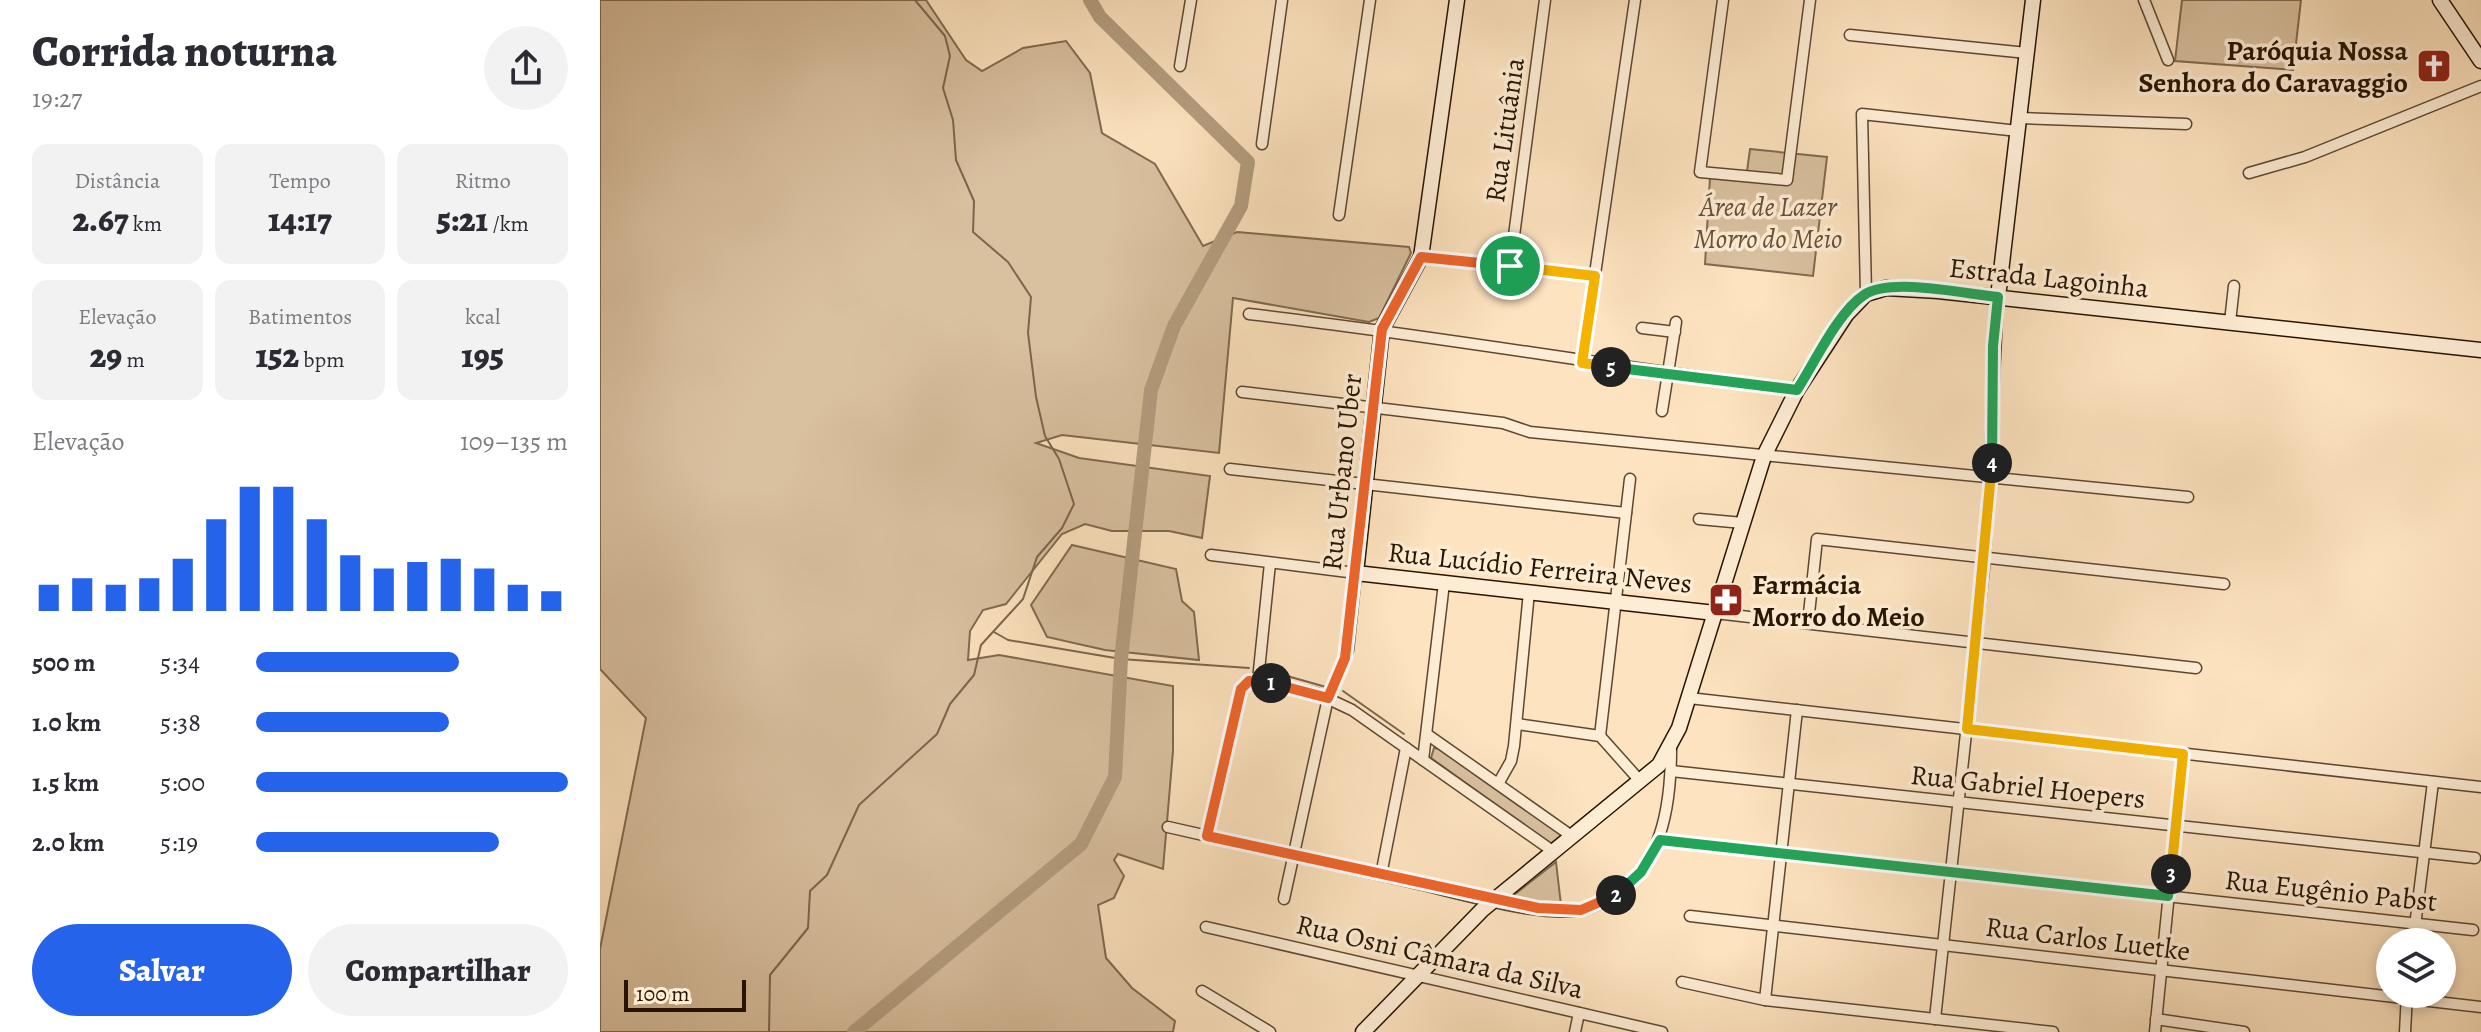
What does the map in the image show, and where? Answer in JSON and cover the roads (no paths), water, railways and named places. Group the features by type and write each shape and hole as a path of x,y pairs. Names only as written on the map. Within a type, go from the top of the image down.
{"main road":[{"path":"1421,257 1457,0"},
{"path":"1998,297 2033,0"},
{"path":"2440,0 2476,44 2481,61"},
{"name":"Rua Urbano Uber","path":"1356,573 1382,329 1421,257"},
{"name":"Estrada Lagoinha","path":"1866,294 1896,287 2481,350"},
{"path":"1363,1032 1494,900 1641,782 1671,749 1764,456 1797,390 1846,315 1866,294"},
{"name":"Rua Lucídio Ferreira Neves","path":"1356,573 1715,613"}],"street":[{"path":"1180,66 1191,0"},
{"path":"1262,144 1282,0"},
{"path":"1339,215 1370,0"},
{"name":"Rua Lituânia","path":"1510,266 1545,0"},
{"path":"1582,363 1635,0"},
{"path":"1723,0 1700,172 1787,180 1810,0"},
{"path":"2144,0 2168,60"},
{"path":"1850,35 2027,53"},
{"path":"2249,173 2305,157 2481,86"},
{"path":"1866,294 1862,114 2018,125 2186,124"},
{"path":"1421,257 1595,276"},
{"path":"2230,322 2234,286"},
{"path":"1935,1019 1985,558 1991,478 1993,346 1998,297"},
{"path":"1249,314 1382,329 1494,345 1582,363 1797,390"},
{"path":"1642,328 1675,327 1662,411"},
{"path":"1242,392 1503,423 1530,432 2188,497"},
{"path":"1230,469 1626,513"},
{"path":"1600,736 1630,479"},
{"path":"1699,519 1743,523"},
{"path":"1808,623 1817,539 2224,584"},
{"name":"Rua Lucídio Ferreira Neves","path":"1211,555 1356,573"},
{"path":"1258,680 1270,563"},
{"name":"Rua Urbano Uber","path":"1284,899 1328,698 1348,650 1356,573"},
{"path":"1423,760 1444,583"},
{"path":"1498,784 1511,761 1517,724 1529,592"},
{"name":"Rua Lucídio Ferreira Neves","path":"1715,613 2196,668"},
{"path":"1207,836 1243,684 1258,680 1328,698 1406,748 1554,852"},
{"path":"1689,698 2481,787"},
{"path":"1765,1000 1797,710"},
{"path":"1517,724 1600,736 1641,782"},
{"path":"1428,735 1573,837"},
{"path":"1381,875 1406,748"},
{"path":"1168,827 1494,900 1564,911 1590,908 1621,891 1635,879 1660,840 1671,771 1671,749"},
{"path":"2155,1032 2183,754"},
{"name":"Rua Gabriel Hoepers","path":"1671,771 2475,858"},
{"path":"2415,928 2433,782"},
{"name":"Rua Eugênio Pabst","path":"1660,840 2473,930"},
{"name":"Rua Carlos Luetke","path":"1690,916 2376,993"},
{"name":"Rua Osni Câmara da Silva","path":"1206,927 1662,1032"},
{"path":"1682,982 1765,1000 2053,1032"},
{"path":"1202,991 1270,1032"},
{"name":"Rua Carlos Luetke","path":"2456,1003 2481,1007"},
{"path":"2405,1032 2406,1008"},
{"path":"1575,1032 1579,1013"},
{"path":"2156,1019 2217,1031 2244,1032"}],"waterway":[{"path":"769,1032 770,975 808,928 810,891 827,875 859,805 937,734 950,704 974,675 981,645 1023,599 1037,557 1062,528 1074,504 1059,459 1045,436 1036,397 1028,333 1031,297 1008,262 973,232 974,201 956,160 953,120 943,88 950,56 945,36 915,0"},
{"path":"854,1032 1081,844 1115,777 1121,659 1151,390 1174,326 1241,206 1248,162 1100,17 1090,0"},
{"path":"994,632 1008,640 1121,659 1249,668"},
{"path":"1266,670 1326,687"},
{"path":"1343,691 1404,734"}],"place":[{"name":"Paróquia Nossa Senhora do Caravaggio","path":"2434,66"},
{"name":"Farmácia Morro do Meio","path":"1726,600"}],"park label":[{"name":"Área de Lazer Morro do Meio","path":"1768,222"}]}
